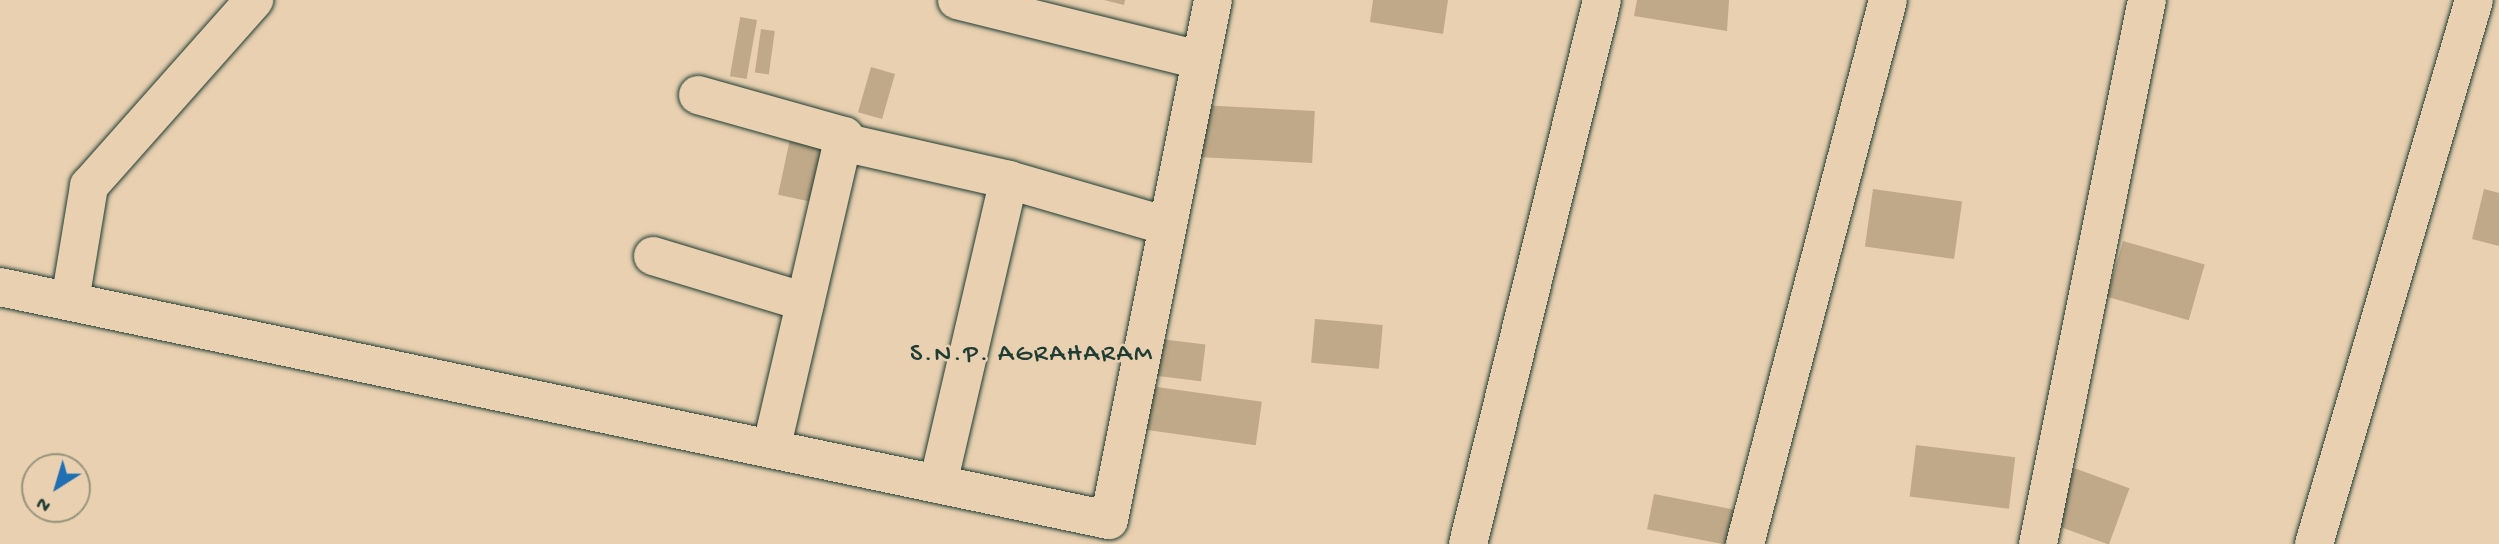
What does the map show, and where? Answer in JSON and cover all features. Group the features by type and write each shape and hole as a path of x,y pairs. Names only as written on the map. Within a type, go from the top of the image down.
{"street":[{"path":"70,301 89,186 254,0"},
{"path":"957,0 1038,10 1200,60"},
{"path":"0,287 1109,520 1164,225 1213,0"},
{"path":"1468,544 1602,0"},
{"path":"1745,544 1888,0"},
{"path":"2038,544 2147,0"},
{"path":"2314,544 2474,0"},
{"path":"698,95 844,136 771,449"},
{"path":"842,142 1009,180 1164,225"},
{"path":"938,484 1009,180"},
{"path":"653,256 805,302"}],"building":[{"path":"1104,0 1125,0 1124,5"},
{"path":"1373,0 1448,0 1443,34 1370,22"},
{"path":"1637,0 1729,0 1727,31 1634,16"},
{"path":"740,17 757,20 747,79 730,76"},
{"path":"761,29 775,31 769,75 755,73"},
{"path":"871,67 895,74 882,119 858,112"},
{"path":"1200,105 1315,111 1312,163 1197,157"},
{"path":"791,134 825,141 812,202 778,195"},
{"path":"1873,189 1962,202 1954,259 1865,246"},
{"path":"2484,189 2499,193 2499,246 2472,239"},
{"path":"2123,241 2205,264 2189,320 2107,297"},
{"path":"1315,319 1383,325 1379,369 1311,363"},
{"path":"1144,337 1206,345 1201,381 1139,374"},
{"path":"1143,385 1262,402 1256,445 1137,429"},
{"path":"1916,445 2015,457 2009,509 1910,497"},
{"path":"2074,468 2129,488 2109,544 2053,524"},
{"path":"1654,494 1744,512 1738,544 1723,544 1647,529"}],"district":[{"name":"S.N.P. AGRAHARAM","path":"1032,356"}]}
